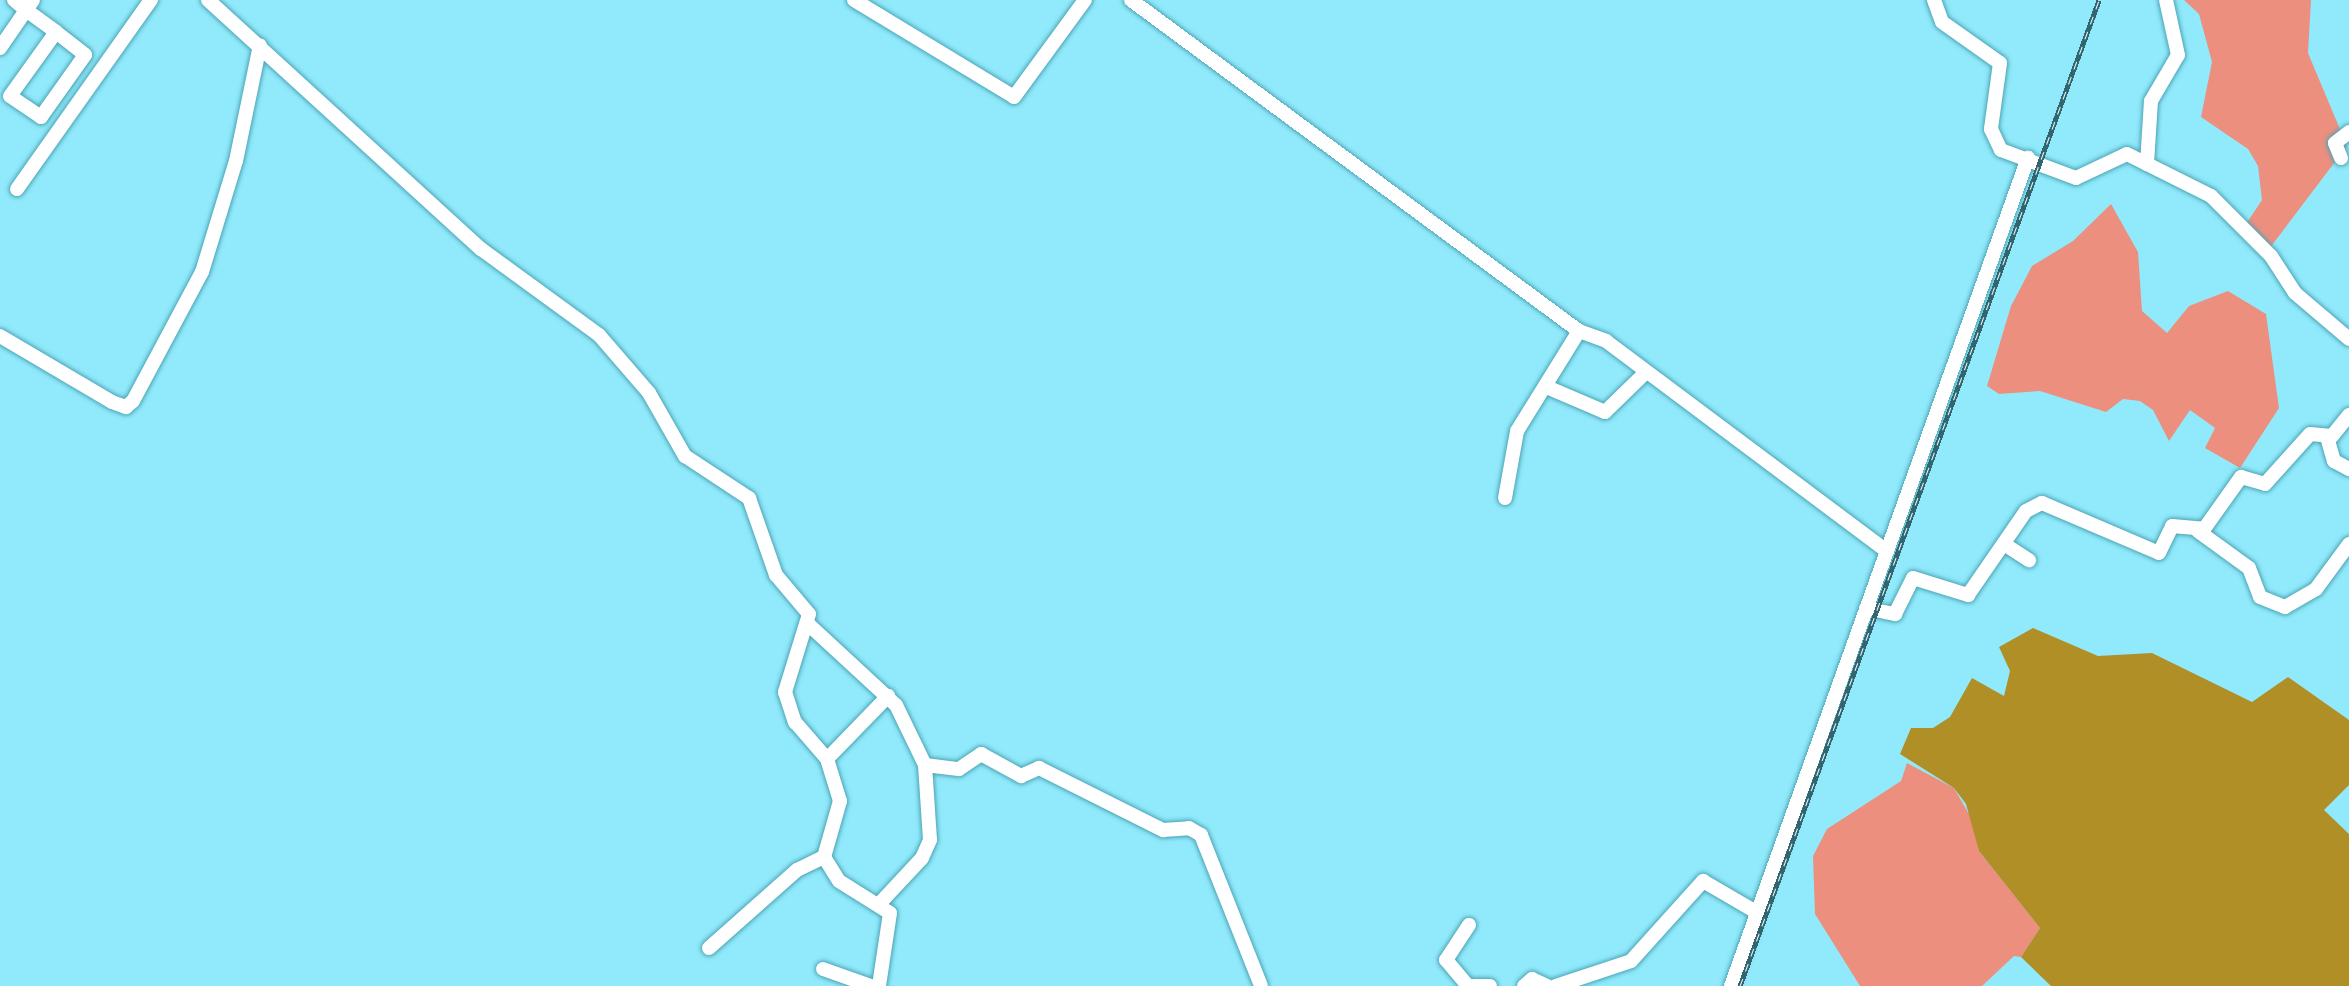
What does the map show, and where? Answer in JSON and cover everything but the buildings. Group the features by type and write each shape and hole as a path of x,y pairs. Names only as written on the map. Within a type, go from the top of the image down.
{"street":[{"path":"14,0 30,5 56,32 85,55 41,117 10,96 56,32"},
{"path":"17,189 151,0"},
{"path":"208,0 481,249 608,343 649,393 685,456 749,498 776,575 806,606 807,623 787,669 787,707 827,759 840,801 824,857 839,881 881,902 890,913 879,986"},
{"path":"854,0 1014,97 1085,0"},
{"path":"1131,0 1579,331 1606,341 1645,373 1885,550"},
{"path":"1934,0 1942,22 2000,63 1993,139 2011,156 2028,158 2076,178 2121,153 2219,201 2271,256 2295,293 2349,339"},
{"path":"2147,164 2151,101 2178,55 2166,0"},
{"path":"2,40 30,5"},
{"path":"0,336 112,402 126,407 133,401 202,272 236,161 260,45"},
{"path":"2341,158 2335,143 2349,132"},
{"path":"1731,986 1885,550 2028,158"},
{"path":"1505,498 1515,438 1549,388 1579,331"},
{"path":"1549,388 1605,412 1645,373"},
{"path":"2327,437 2349,415"},
{"path":"2198,531 2241,477 2265,484 2310,434 2327,437"},
{"path":"2327,437 2334,461 2349,470"},
{"path":"1866,608 1895,614 1913,578 1968,595 2026,511 2049,502 2157,553 2174,525 2198,531 2249,568 2260,597 2285,607 2316,589 2349,544"},
{"path":"2004,544 2029,560"},
{"path":"807,623 888,696 925,765 930,840 922,858 881,902"},
{"path":"827,759 888,696"},
{"path":"925,765 960,769 981,754 1021,776 1043,769 1163,830 1188,828 1201,835 1261,986"},
{"path":"709,948 797,870 824,857"},
{"path":"1556,986 1631,961 1703,881 1758,913"},
{"path":"1469,925 1446,960 1470,986 1490,986"},
{"path":"823,969 871,986"},
{"path":"1524,986 1532,979 1547,986"}],"shaded area":[{"path":"2184,0 2311,0 2308,53 2347,146 2269,249 2246,224 2262,200 2258,166 2248,149 2201,117 2212,62 2199,14"},
{"path":"2111,204 2138,252 2142,311 2167,333 2189,306 2228,291 2266,314 2279,408 2240,468 2205,448 2215,428 2190,410 2169,441 2153,410 2140,401 2123,399 2106,412 2040,391 1999,394 1987,386 2011,306 2032,266 2073,241"},
{"path":"2033,628 2098,656 2152,653 2252,702 2288,677 2349,720 2349,785 2324,810 2349,834 2349,986 2051,986 2021,957 2040,928 1979,851 1966,804 1954,788 1900,754 1911,728 1933,728 1950,717 1972,678 2004,696 2010,671 1999,647"},
{"path":"1907,763 1954,788 1973,821 1979,851 2040,928 2021,957 2014,956 1982,986 1860,986 1815,914 1813,856 1827,829 1901,781"}],"railway":[{"path":"1740,986 2099,0"}]}
